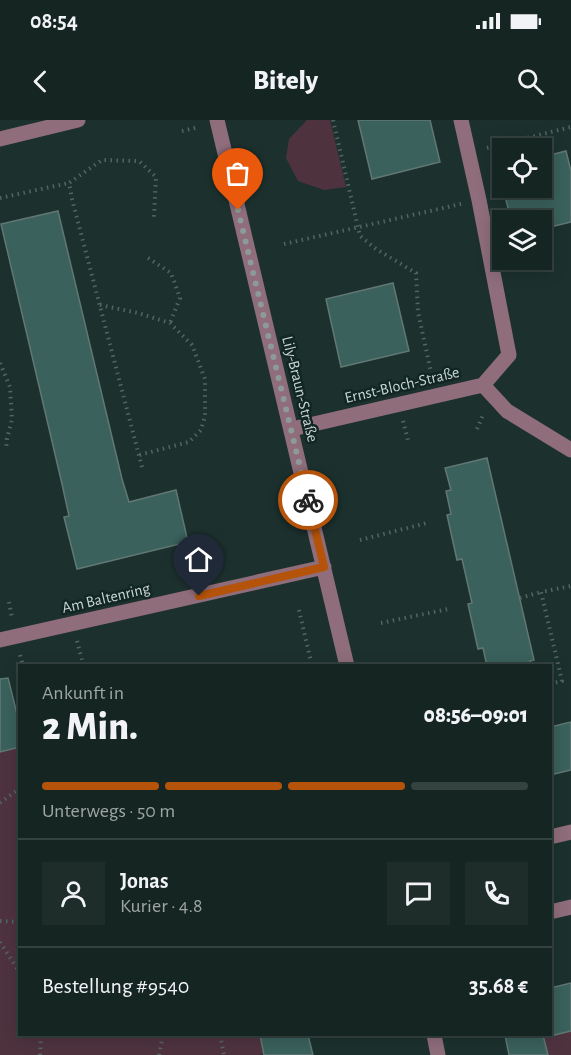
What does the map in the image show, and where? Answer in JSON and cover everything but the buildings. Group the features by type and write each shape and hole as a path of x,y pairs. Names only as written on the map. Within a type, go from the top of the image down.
{"street":[{"path":"0,139 78,120"},
{"name":"Lily-Braun-Straße","path":"217,120 347,664"},
{"path":"461,120 509,355 483,385"},
{"name":"Ernst-Bloch-Straße","path":"292,429 483,385 507,411 571,450"},
{"name":"Am Baltenring","path":"0,640 324,567"},
{"path":"552,837 571,832"},
{"path":"552,912 571,907"},
{"path":"434,1036 438,1055"}],"path":[{"path":"333,120 360,236 376,249 416,273 418,312 431,372"},
{"path":"469,152 571,128"},
{"path":"0,198 69,183 102,160 139,161 156,177 154,217"},
{"path":"69,183 142,467"},
{"path":"284,244 479,200"},
{"path":"148,258 171,273 180,298 170,323"},
{"path":"99,304 170,323 192,345 205,379 205,416 201,430 189,442 139,455"},
{"path":"0,363 10,387 12,419 6,450"},
{"path":"0,444 7,439"},
{"path":"360,540 427,523"},
{"path":"520,598 571,586"},
{"path":"541,592 562,681 552,684"},
{"path":"381,623 448,609"},
{"path":"299,610 312,664"},
{"path":"0,803 18,790"},
{"path":"0,921 18,922"},
{"path":"0,942 18,970"},
{"path":"40,1055 41,1036"},
{"path":"159,1055 163,1036"},
{"path":"220,1036 224,1055"}],"shaded area":[{"path":"307,120 330,120 346,187 324,190 298,181 286,158 289,139"},
{"path":"18,747 18,1036 260,1036 264,1054 0,1055 0,752"},
{"path":"571,1031 571,1055 548,1055 544,1038"}],"way so far":[{"path":"238,210 308,500"}],"route":[{"path":"199,596 324,567 308,500"}]}
